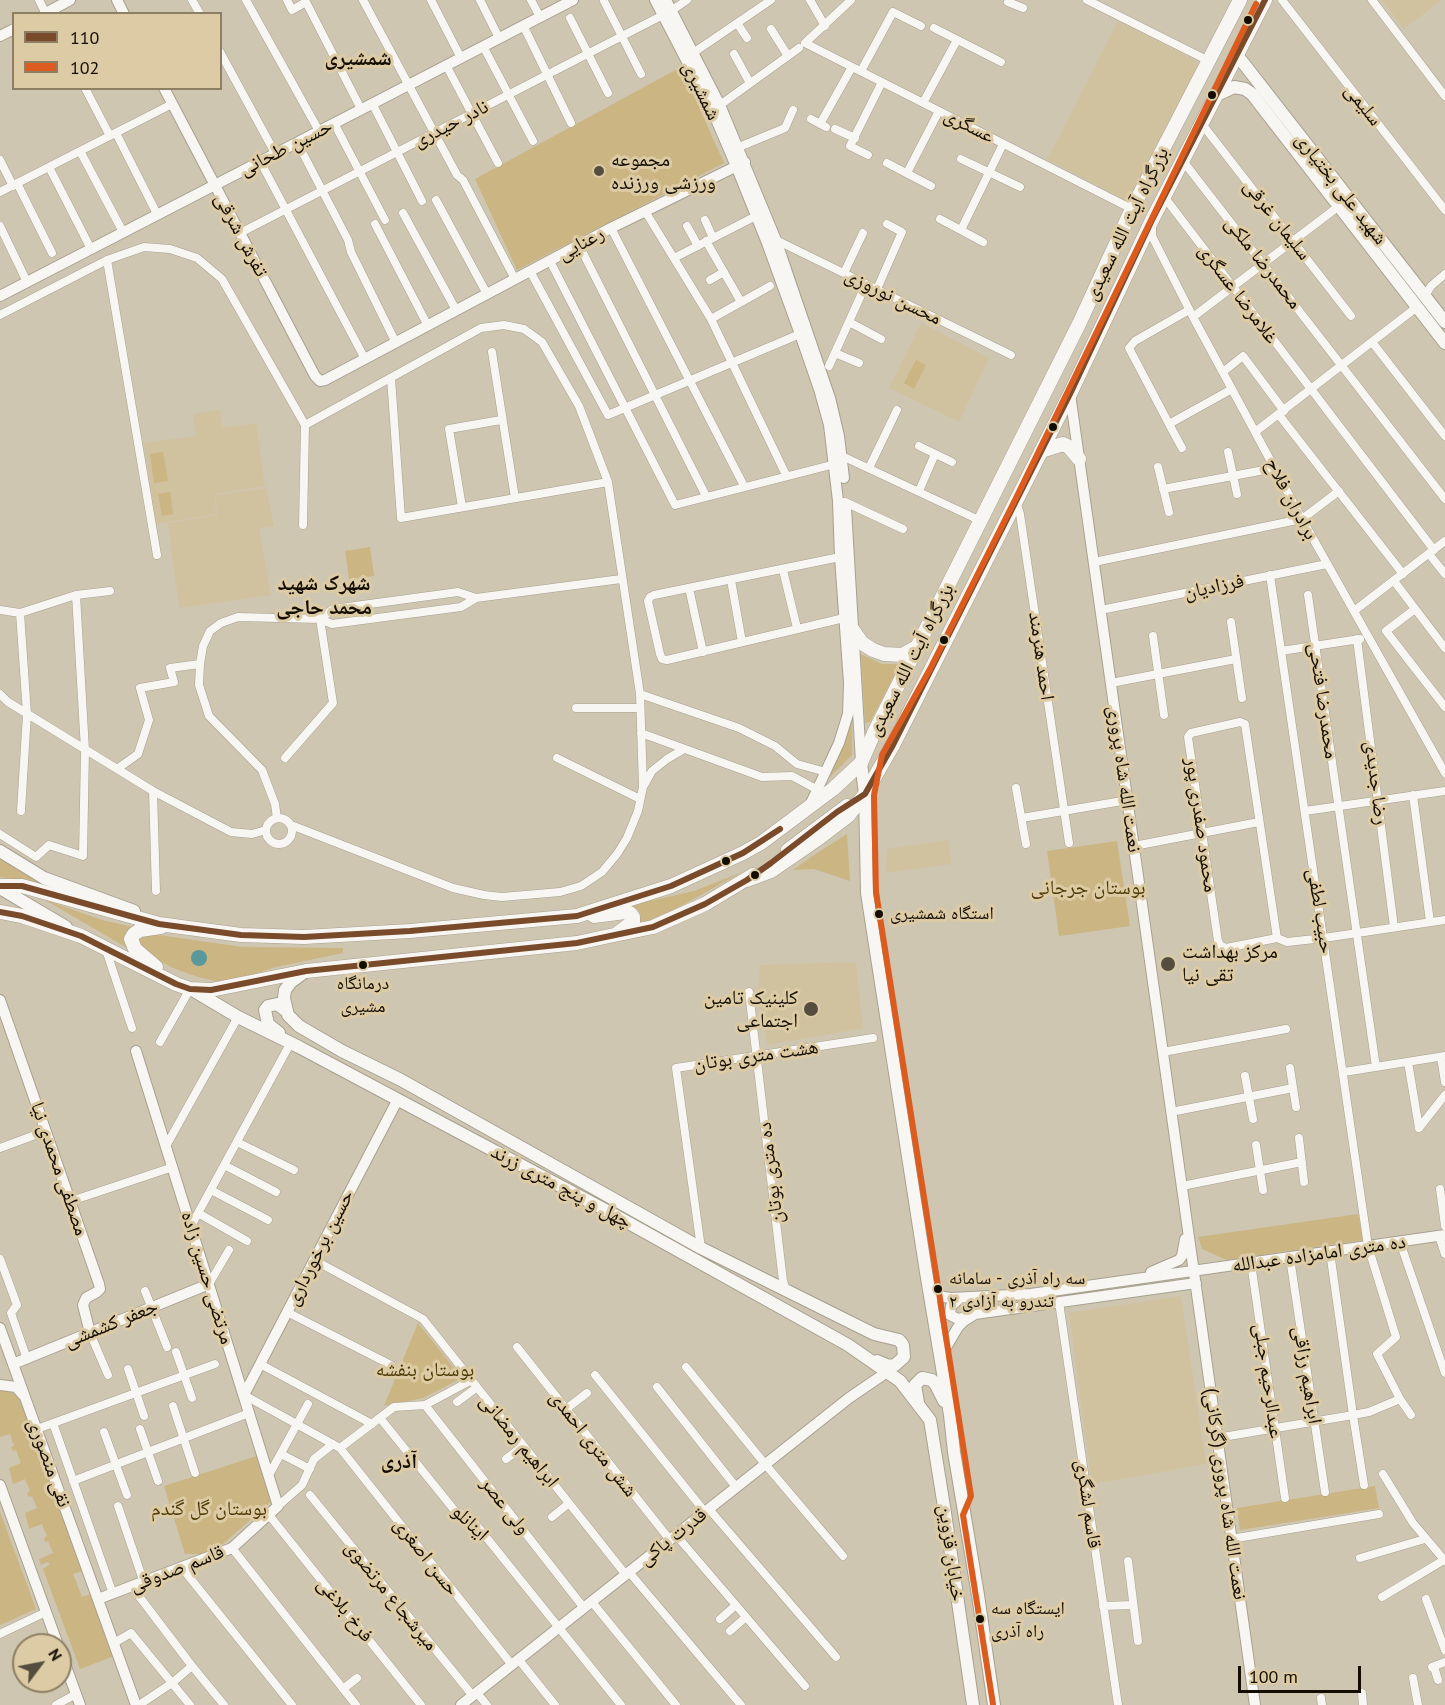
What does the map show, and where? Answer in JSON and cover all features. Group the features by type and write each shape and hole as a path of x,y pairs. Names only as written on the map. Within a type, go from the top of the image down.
{"highway":[{"name":"بزرگراه آیت الله سعیدی","path":"0,887 22,886 144,920 241,934 304,937 410,931 577,916 671,886 734,858 761,843 844,780 861,763 1079,324 1132,209 1240,0"},
{"name":"بزرگراه آیت الله سعیدی","path":"0,912 22,916 81,936 176,984 211,990 306,971 577,943 614,936 653,927 705,904 747,880 865,794 914,708 1070,394 1152,220 1265,0"},
{"path":"1041,451 1063,444 1079,459"},
{"path":"853,630 862,643 884,654 902,655 918,646"},
{"path":"577,916 630,913 633,917 630,926 614,936"},
{"path":"175,926 140,930 131,939 135,950 176,984"}],"main road":[{"name":"شهید علی بختیاری","path":"1237,55 1445,322"},
{"name":"شهید علی بختیاری","path":"1216,95 1229,88 1240,87 1252,93 1445,343"},
{"path":"1417,307 1425,296"},
{"name":"خیابان قزوین","path":"861,763 865,794 867,893 994,1705"},
{"path":"0,851 44,878 175,926"},
{"path":"0,887 81,936"},
{"path":"285,1010 285,990 291,982 306,971"},
{"name":"چهل و پنج متری زرند","path":"190,988 238,1017 609,1212 862,1354 889,1366 895,1365 904,1357 903,1345 899,1340 874,1334 701,1248 400,1080 342,1051 292,1021 285,1010"},
{"path":"285,1010 277,1004 268,1006 265,1010 266,1019 273,1029 294,1045"},
{"name":"چهل و پنج متری زرند","path":"862,1354 900,1381 918,1404"},
{"path":"918,1404 915,1385 922,1378 926,1378 936,1385 950,1415"},
{"name":"خیابان قزوین","path":"918,1404 930,1420 973,1705"},
{"path":"943,1500 962,1497"}],"street":[{"path":"47,12 70,0"},
{"path":"246,0 319,131"},
{"path":"286,0 292,9 306,2 361,109"},
{"path":"363,0 515,279"},
{"path":"431,0 461,58"},
{"path":"480,0 499,38"},
{"path":"531,0 540,17"},
{"name":"حسین طحانی","path":"1,292 27,282 573,0"},
{"name":"شمشیری","path":"655,0 667,13 716,108 772,241 804,332 838,459 842,502 844,618 849,683 848,714 839,743 808,808"},
{"name":"شمشیری","path":"666,0 667,13"},
{"name":"نادر حیدری","path":"240,233 667,13 687,0"},
{"path":"689,55 771,0"},
{"path":"810,0 825,26"},
{"path":"1009,0 1008,2 1023,8"},
{"path":"1087,0 1099,3 1209,61"},
{"name":"سلیمی","path":"1281,0 1445,210"},
{"path":"1372,0 1445,96"},
{"path":"716,108 802,46 849,1"},
{"path":"604,2 641,74"},
{"path":"861,71 893,12 921,26"},
{"path":"570,18 608,93"},
{"path":"737,23 747,38"},
{"path":"523,26 571,123"},
{"path":"934,28 1001,62"},
{"path":"771,29 788,56"},
{"path":"923,103 957,40"},
{"path":"483,46 533,141"},
{"name":"عسگری","path":"802,46 861,71 1132,209"},
{"path":"734,54 750,83"},
{"path":"222,56 275,153"},
{"path":"446,65 498,163"},
{"path":"827,126 852,67"},
{"path":"868,155 850,146 882,82"},
{"path":"86,90 157,214"},
{"name":"تفرش شرقی","path":"165,90 315,376 320,381"},
{"path":"372,103 422,201"},
{"path":"0,192 172,104"},
{"path":"734,149 785,128 792,110"},
{"path":"907,173 939,111"},
{"path":"811,119 855,138"},
{"path":"334,123 385,220"},
{"name":"سلیمان غرقی","path":"1202,124 1351,316"},
{"path":"297,142 323,190 396,342"},
{"path":"961,230 1004,144"},
{"path":"80,151 123,232"},
{"path":"961,159 1020,187"},
{"path":"0,160 52,254"},
{"path":"260,161 365,359"},
{"name":"محمدرضا ملکی","path":"1184,161 1445,499"},
{"path":"887,163 931,186"},
{"name":"رعنایی","path":"320,381 611,228 741,164"},
{"path":"49,167 91,249"},
{"name":"غلامرضا عسگری","path":"1165,198 1432,552 1445,574"},
{"path":"436,200 487,294"},
{"path":"1182,448 1129,348 1135,341 1191,313 1233,287 1339,206"},
{"path":"645,211 711,319 786,475"},
{"path":"403,213 456,310"},
{"path":"674,258 761,214"},
{"path":"940,219 982,242"},
{"path":"705,220 710,240 724,273 741,302"},
{"name":"برادران فلاح","path":"1152,220 1152,236 1191,313 1302,519 1445,773"},
{"path":"375,224 428,326"},
{"path":"877,289 902,232 887,224"},
{"path":"0,226 27,282"},
{"path":"687,226 698,246"},
{"path":"611,228 744,486"},
{"path":"844,273 863,233"},
{"name":"محسن نوروزی","path":"772,241 844,273 1011,355"},
{"path":"579,245 706,496"},
{"path":"0,315 107,260 144,248 170,249 197,258 222,279 305,425 303,525"},
{"path":"107,260 157,555"},
{"path":"550,261 675,504 838,459 869,468 981,521"},
{"path":"530,271 608,415 804,332"},
{"path":"710,280 724,273"},
{"path":"1425,296 1431,286 1445,274"},
{"path":"829,366 866,284"},
{"path":"711,319 770,286"},
{"path":"1255,432 1417,307"},
{"path":"849,322 882,339"},
{"path":"305,425 481,328 504,325 524,329 542,342 579,406 608,482 640,694 643,787"},
{"path":"1372,342 1445,436"},
{"path":"492,352 515,498"},
{"path":"835,353 859,363"},
{"path":"1223,372 1243,356 1339,491 1403,574"},
{"path":"391,378 401,518 608,482"},
{"path":"1169,424 1232,389"},
{"name":"نعمت الله شاه پروری","path":"1070,394 1194,1272"},
{"path":"869,468 897,410"},
{"path":"462,507 449,429 501,420"},
{"path":"919,446 952,462"},
{"path":"1228,452 1237,494"},
{"path":"919,491 935,454"},
{"path":"1158,467 1169,512"},
{"path":"1163,489 1275,468"},
{"path":"1094,562 1302,519 1339,491"},
{"path":"842,502 903,529"},
{"name":"احمد هنرمند","path":"1016,502 1020,514 1069,843"},
{"path":"1354,611 1445,541"},
{"path":"844,557 689,588 650,597 648,601 662,659 703,652 844,618"},
{"name":"شمشیری","path":"844,557 853,630 861,763"},
{"name":"فرزادیان","path":"1101,610 1327,564"},
{"path":"783,570 797,628"},
{"name":"حبیب لطفی","path":"1270,575 1368,1246 1396,1337 1377,1354 1400,1399"},
{"path":"277,818 275,804 262,770 209,716 200,684 200,664 203,646 210,631 220,623 238,617 320,619 332,624 461,607 476,598 621,579"},
{"path":"731,580 742,642"},
{"path":"1394,581 1445,648"},
{"path":"689,588 703,652"},
{"path":"0,610 20,613 76,595 110,591"},
{"path":"320,619 333,609 458,592 476,598"},
{"path":"0,834 36,857 49,845 83,856 85,750 76,595"},
{"name":"محمدرضا فتحی","path":"1308,595 1376,1067"},
{"path":"1415,609 1386,631 1445,707"},
{"path":"20,613 27,714 21,811"},
{"path":"285,758 333,703 320,619"},
{"path":"1231,622 1242,698"},
{"path":"1154,636 1164,715"},
{"path":"1281,651 1368,637"},
{"name":"رضا جدیدی","path":"1357,639 1394,927"},
{"path":"1111,683 1236,660"},
{"path":"117,769 138,754 149,720 140,688 174,682 170,668 200,664"},
{"path":"0,694 8,702 153,792 231,832 252,834 266,830"},
{"path":"640,694 739,728 775,746 797,764 826,772"},
{"path":"576,708 640,708"},
{"name":"محمود صفدری پور","path":"1259,822 1245,724 1240,722 1189,735 1218,941 1226,948 1277,938"},
{"path":"641,733 762,777 792,776 818,790"},
{"path":"291,825 292,833 284,843 272,842 267,835 266,830 270,822 277,818 285,819 291,825 453,888 502,897 560,892 581,886 602,872 627,838 643,787 652,771 684,749"},
{"path":"557,758 640,799"},
{"path":"1016,788 1026,844"},
{"path":"1305,811 1445,791"},
{"path":"153,792 156,891"},
{"path":"1413,795 1430,922"},
{"path":"1022,818 1128,800"},
{"path":"1134,846 1259,822 1277,938 1287,942 1445,920"},
{"path":"105,947 132,1028"},
{"path":"160,1042 190,988"},
{"name":"ده متری بوتان","path":"749,992 783,1281 786,1290"},
{"name":"مصطفی محمدی نیا","path":"0,1000 99,1284 100,1289 86,1298 83,1305 90,1333"},
{"path":"166,1146 238,1017"},
{"path":"1163,1052 1286,1029"},
{"name":"هشت متری بوتان","path":"701,1248 676,1068 873,1038"},
{"path":"191,1226 294,1045"},
{"name":"مرتضی حسین زاده","path":"136,1051 278,1506"},
{"path":"1344,1071 1443,1056 1445,1082"},
{"path":"1408,1062 1419,1128 1445,1095"},
{"path":"1290,1068 1296,1107"},
{"path":"1245,1076 1252,1119"},
{"path":"1171,1112 1293,1088"},
{"name":"حسین برخورداری","path":"244,1395 397,1101"},
{"path":"0,1148 46,1131"},
{"path":"1299,1138 1304,1182"},
{"path":"237,1142 294,1170"},
{"path":"1256,1145 1263,1190"},
{"path":"1182,1186 1302,1162"},
{"path":"224,1165 276,1192"},
{"path":"71,1202 173,1167"},
{"path":"1440,1189 1445,1226"},
{"path":"211,1190 268,1220"},
{"path":"198,1213 247,1241"},
{"path":"930,1295 960,1298 1031,1294 1135,1279 1179,1260 1188,1230"},
{"path":"1442,1236 1445,1254"},
{"name":"ده متری امامزاده عبدالله","path":"1135,1279 1442,1236"},
{"path":"1400,1242 1445,1373"},
{"path":"1190,1245 1203,1261 1216,1268"},
{"path":"209,1284 229,1250"},
{"path":"1330,1252 1364,1485"},
{"name":"ابراهیم رزاقی","path":"1290,1258 1325,1492"},
{"path":"0,1259 17,1305 11,1313 27,1359"},
{"name":"ابراهیم رمضانی","path":"314,1260 423,1319 568,1504 741,1705"},
{"name":"عبدالرحیم جبلی","path":"1251,1263 1285,1498"},
{"name":"نعمت الله شاه پروری (گرکانی)","path":"1194,1272 1255,1705"},
{"path":"960,1298 951,1306 950,1315 958,1319 1196,1283"},
{"name":"جعفر کشمشی","path":"13,1364 209,1284"},
{"path":"145,1291 167,1347"},
{"name":"قاسم لشگری","path":"1059,1302 1118,1705"},
{"path":"287,1312 391,1365"},
{"path":"941,1356 953,1332 970,1316"},
{"name":"نقی منصوری","path":"0,1328 137,1705"},
{"path":"90,1333 108,1375"},
{"name":"شش متری احمدی","path":"517,1347 673,1538 736,1605 805,1686"},
{"path":"0,1362 8,1349"},
{"path":"176,1352 192,1398"},
{"path":"37,1429 215,1364"},
{"path":"260,1364 372,1424"},
{"path":"686,1367 843,1556"},
{"path":"128,1369 144,1416"},
{"name":"قدرت پاکی","path":"468,1700 886,1371"},
{"path":"595,1375 707,1510 836,1657"},
{"path":"457,1402 473,1384"},
{"path":"278,1506 302,1485 314,1460 372,1424 394,1407 425,1404 473,1384"},
{"path":"0,1385 16,1387 25,1398"},
{"path":"657,1387 736,1487"},
{"path":"566,1409 587,1393"},
{"path":"244,1395 337,1446"},
{"path":"1217,1438 1369,1412 1400,1399 1411,1415"},
{"path":"269,1475 308,1404"},
{"name":"ولی عصر","path":"425,1404 588,1605 676,1705"},
{"path":"173,1406 195,1473"},
{"path":"73,1481 148,1454 249,1413"},
{"name":"اینانلو","path":"380,1418 455,1511 470,1517 621,1705"},
{"path":"53,1423 112,1594"},
{"path":"140,1429 158,1481"},
{"path":"104,1432 127,1495"},
{"name":"حسن اصغری","path":"337,1446 515,1662 555,1705"},
{"path":"506,1459 523,1446"},
{"path":"281,1454 310,1469"},
{"path":"1382,1597 1445,1560 1425,1539 1399,1503 1383,1474"},
{"path":"0,1485 3,1503 54,1633"},
{"name":"میرشجاع مرتضوی","path":"310,1495 468,1700 487,1705"},
{"path":"552,1517 568,1504"},
{"path":"118,1506 144,1583"},
{"name":"قاسم صدوقی","path":"98,1599 232,1548 278,1506"},
{"path":"1232,1539 1379,1514"},
{"name":"فرخ بلاغی","path":"269,1515 421,1705"},
{"path":"1360,1558 1425,1539"},
{"path":"232,1548 356,1705"},
{"path":"1128,1561 1138,1641"},
{"path":"182,1568 292,1705"},
{"path":"132,1587 224,1705"},
{"path":"1426,1599 1445,1650"},
{"path":"720,1619 736,1605"},
{"path":"1103,1606 1133,1605"},
{"path":"0,1634 46,1612"},
{"path":"730,1631 746,1617"},
{"path":"114,1643 131,1633 190,1705"},
{"path":"1438,1680 1433,1667 1445,1662"},
{"path":"137,1705 192,1666"},
{"path":"343,1689 357,1678"},
{"path":"1413,1678 1418,1705"},
{"path":"72,1683 78,1700"},
{"path":"1362,1693 1363,1705"},
{"path":"56,1705 69,1696 78,1700"}],"shaded area":[{"path":"1382,0 1442,0 1404,29"},
{"path":"1118,21 1196,61 1199,69 1135,197 1125,200 1047,160"},
{"path":"921,323 989,358 959,422 889,388"},
{"path":"220,410 223,428 256,423 265,486 215,494 216,514 156,524 144,443 196,436 193,414"},
{"path":"266,488 274,526 259,529 271,595 179,608 168,523 217,515 216,495"},
{"path":"948,840 952,864 885,873 887,849"},
{"name":"کلینیک تامین اجتماعی","path":"856,962 863,1028 767,1045 758,991 760,965"},
{"path":"1181,1296 1206,1464 1092,1484 1069,1313"}],"green space":[{"name":"مجموعه ورزشی ورزنده","path":"681,67 724,163 517,270 475,179"},
{"path":"916,360 926,365 914,389 904,383"},
{"path":"163,452 168,481 154,483 150,454"},
{"path":"170,492 173,514 162,516 158,494"},
{"path":"370,547 374,576 349,579 345,551"},
{"path":"861,654 882,664 901,664 870,722 865,723"},
{"path":"852,708 852,755 830,777 849,728"},
{"path":"847,834 850,881 814,869 793,870 811,857"},
{"name":"بوستان جرجانی","path":"1117,841 1130,926 1059,936 1047,851"},
{"path":"0,857 30,876 51,885 0,877"},
{"path":"742,872 663,916 636,926 641,915 638,910 628,906 694,891"},
{"path":"45,900 102,920 133,927 126,932 124,940 129,949"},
{"path":"152,934 243,947 343,948 343,953 276,967 233,981 215,981 173,968 142,951 137,939 140,936"},
{"path":"1358,1214 1363,1240 1227,1260 1202,1249 1198,1237"},
{"name":"بوستان بنفشه","path":"418,1323 462,1378 423,1398 384,1406"},
{"path":"0,1388 18,1393 85,1570 73,1574 82,1597 94,1593 117,1655 80,1669 72,1647 72,1633 67,1633 43,1569 50,1564 48,1562 41,1565 39,1559 53,1553 48,1541 45,1542 44,1538 47,1536 42,1524 29,1529 25,1513 37,1508 32,1496 29,1497 27,1493 30,1491 25,1479 13,1484 9,1468 21,1463 16,1450 13,1451 11,1447 14,1446 10,1434 0,1437"},
{"name":"بوستان گل گندم","path":"260,1455 274,1499 216,1550 203,1554 185,1554 164,1486"},
{"path":"1375,1486 1379,1508 1240,1530 1237,1508"},
{"path":"0,1512 36,1609 0,1625"}],"water":[{"path":"199,950 205,952 207,958 205,964 199,966 193,964 191,958 193,952"}],"transit line":[{"name":"110","path":"0,912 22,916 81,936 176,984 190,989 211,990 306,971 577,943 653,927 705,904 771,863 837,812 865,794 893,745 1070,394 1152,220 1265,0"},
{"name":"102","path":"993,1704 963,1515 971,1496 876,892 874,795 882,755 930,669 1016,498 1256,4"},
{"name":"110","path":"0,886 22,886 159,924 241,935 304,937 410,931 577,916 671,886 743,853 780,829"}],"place":[{"name":"مجموعه ورزشی ورزنده","path":"599,171"},
{"name":"استگاه شمشیری","path":"879,914"},
{"name":"مرکز بهداشت تقی نیا","path":"1168,964"},
{"name":"درمانگاه مشیری","path":"363,965"},
{"name":"کلینیک تامین اجتماعی","path":"811,1009"},
{"name":"سه راه آذری - سامانه ۲ تندرو به آزادی","path":"938,1289"},
{"name":"ایستگاه سه راه آذری","path":"980,1619"}],"district":[{"name":"شمشیری","path":"358,59"},
{"name":"شهرک شهید محمد حاجی","path":"324,596"},
{"name":"آذری","path":"399,1462"}]}
